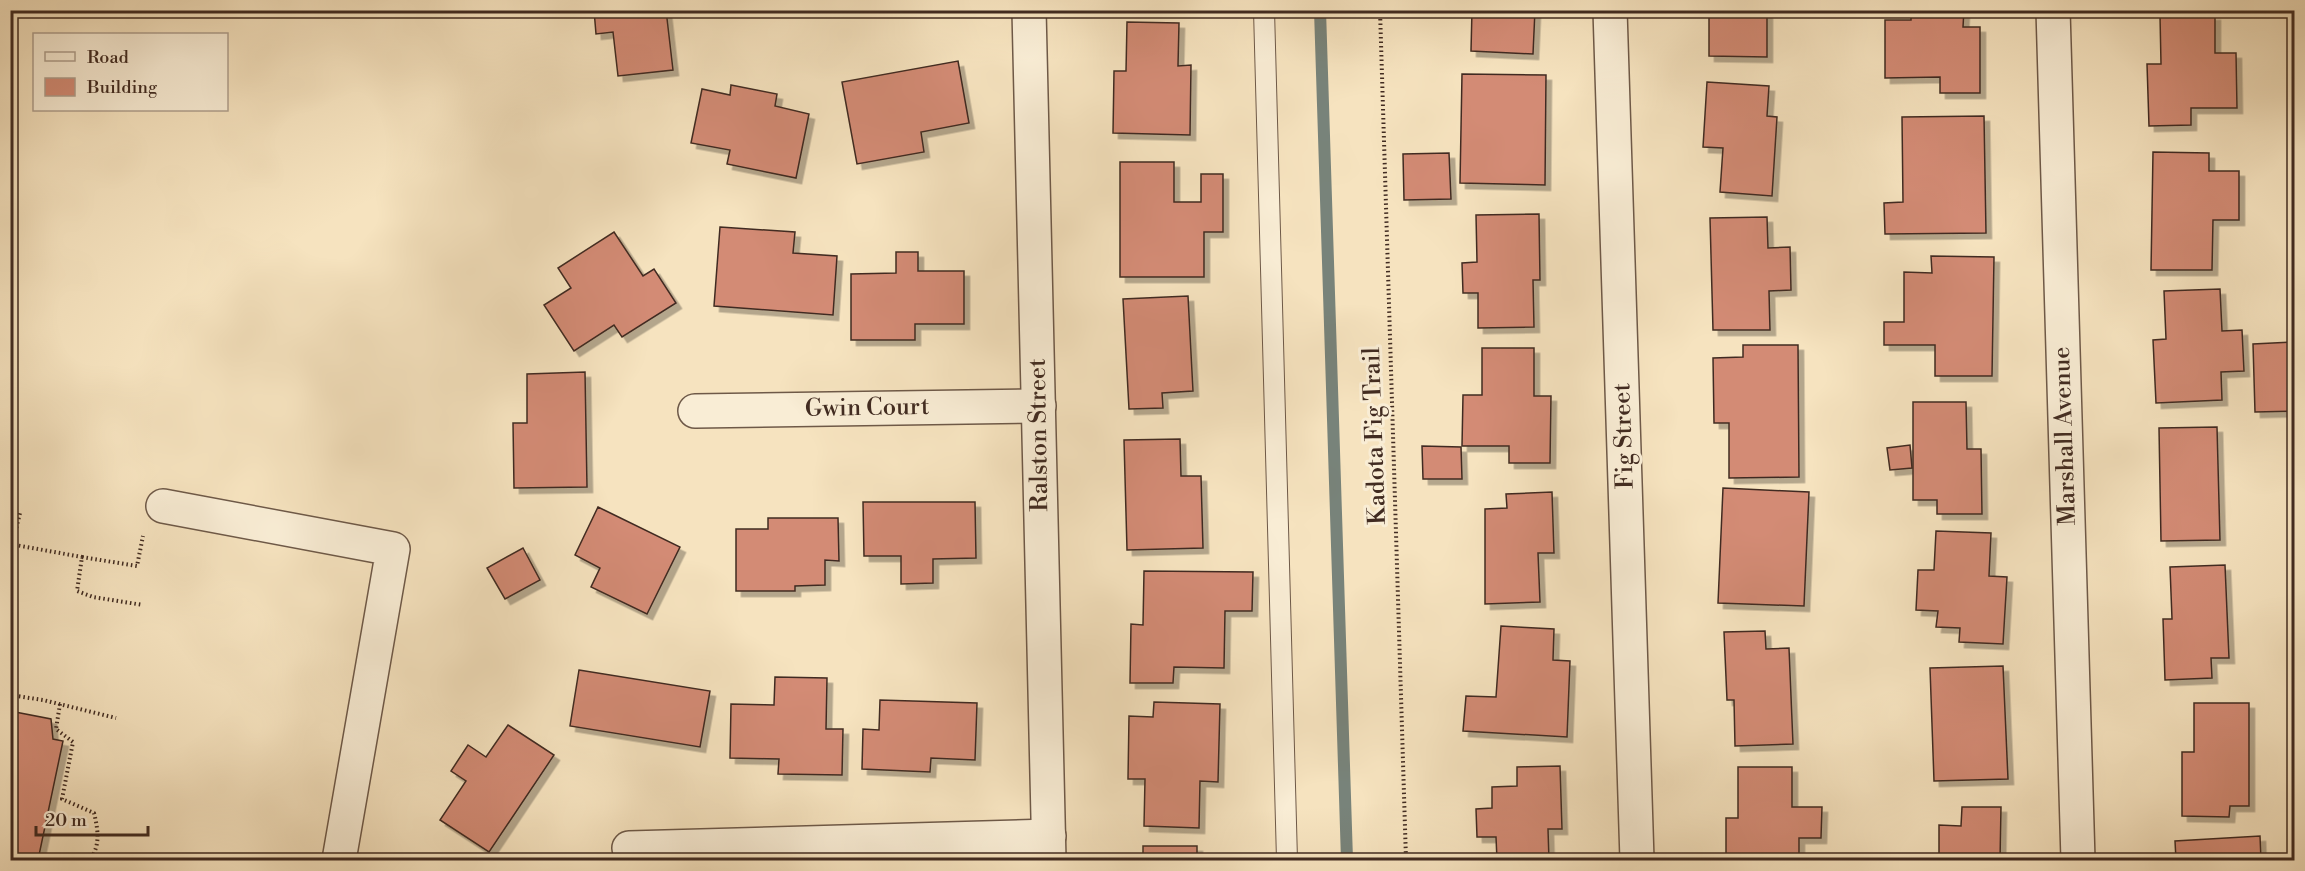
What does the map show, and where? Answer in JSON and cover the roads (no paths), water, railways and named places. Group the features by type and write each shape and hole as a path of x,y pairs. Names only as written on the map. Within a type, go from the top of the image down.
{"street":[{"name":"Ralston Street","path":"1029,10 1049,848"},
{"name":"Fig Street","path":"1610,10 1637,861"},
{"name":"Marshall Avenue","path":"2053,10 2078,861"},
{"name":"Gwin Court","path":"695,411 1038,406"},
{"path":"163,507 393,549 339,861"},
{"path":"629,848 1049,848"}],"lane":[{"path":"1264,10 1287,861"}],"waterway":[{"path":"1320,10 1347,860"}]}
